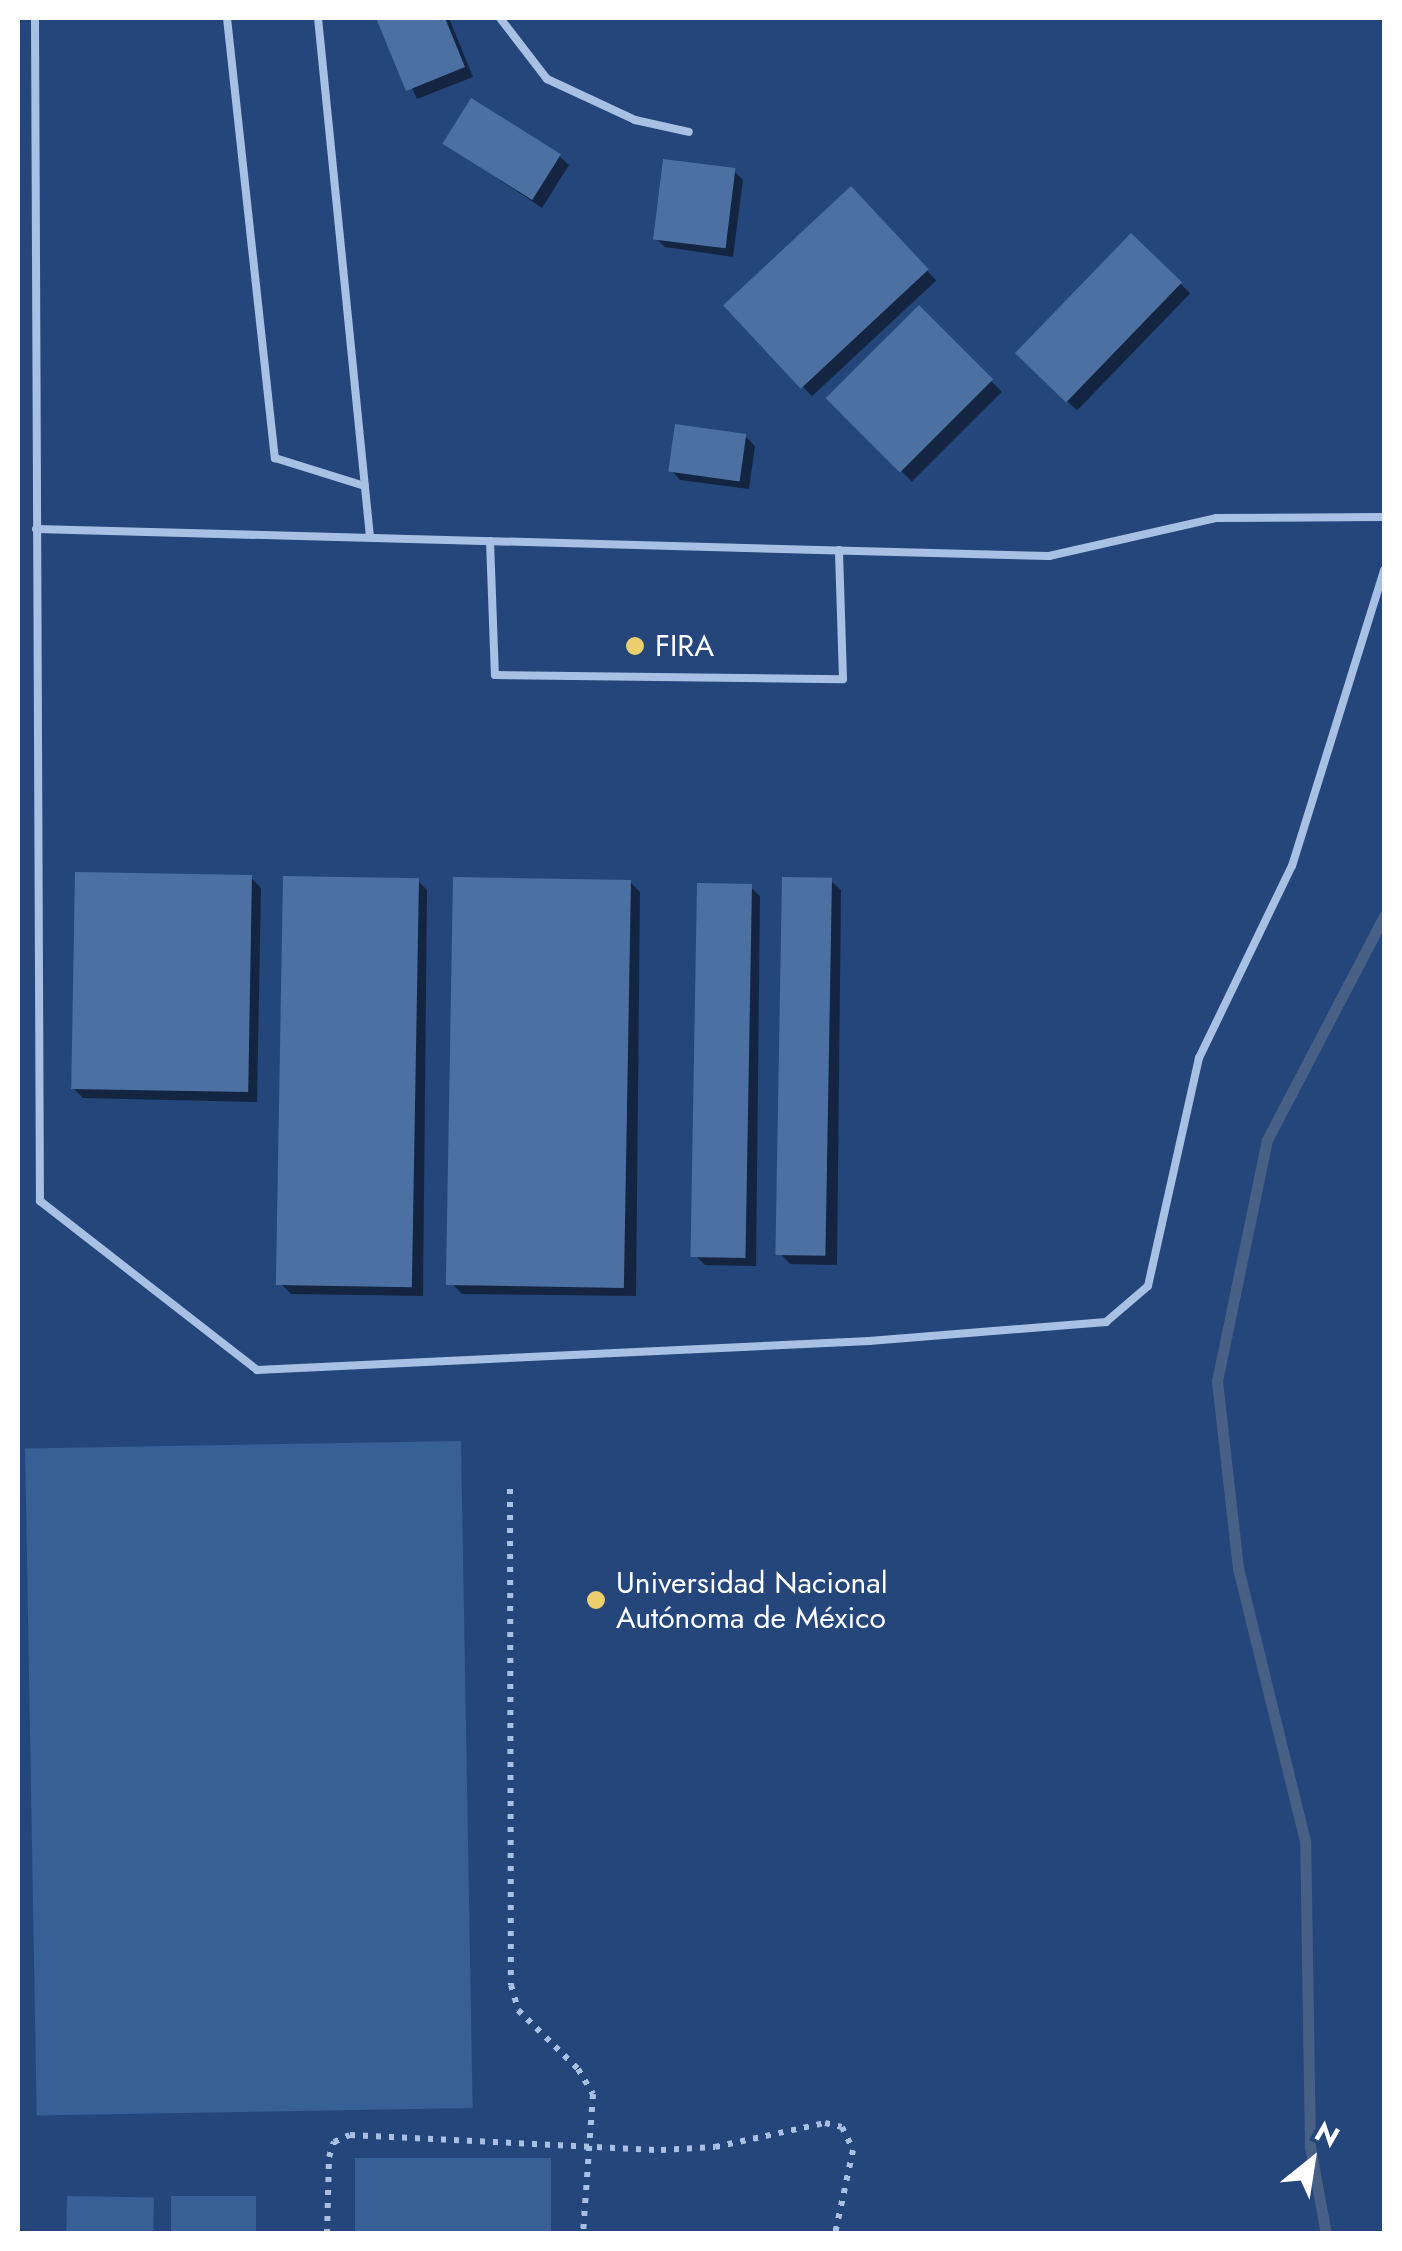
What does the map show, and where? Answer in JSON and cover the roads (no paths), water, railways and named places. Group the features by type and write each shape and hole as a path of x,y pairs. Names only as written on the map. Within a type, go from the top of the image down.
{"lane":[{"path":"35,18 40,1202 257,1370 869,1340 1106,1322 1148,1286 1199,1058 1292,866 1384,570"},
{"path":"227,18 274,458 366,486"},
{"path":"318,18 370,538"},
{"path":"500,18 546,79 635,120 689,132"},
{"path":"36,529 1049,556 1216,518 1384,517"},
{"path":"490,540 495,675 843,679 839,550"}],"waterway":[{"path":"1326,2234 1310,2147 1305,1841 1238,1568 1217,1381 1267,1140 1384,916"}],"place":[{"name":"FIRA","path":"635,646"},
{"name":"Universidad Nacional Autónoma de México","path":"596,1600"}]}
